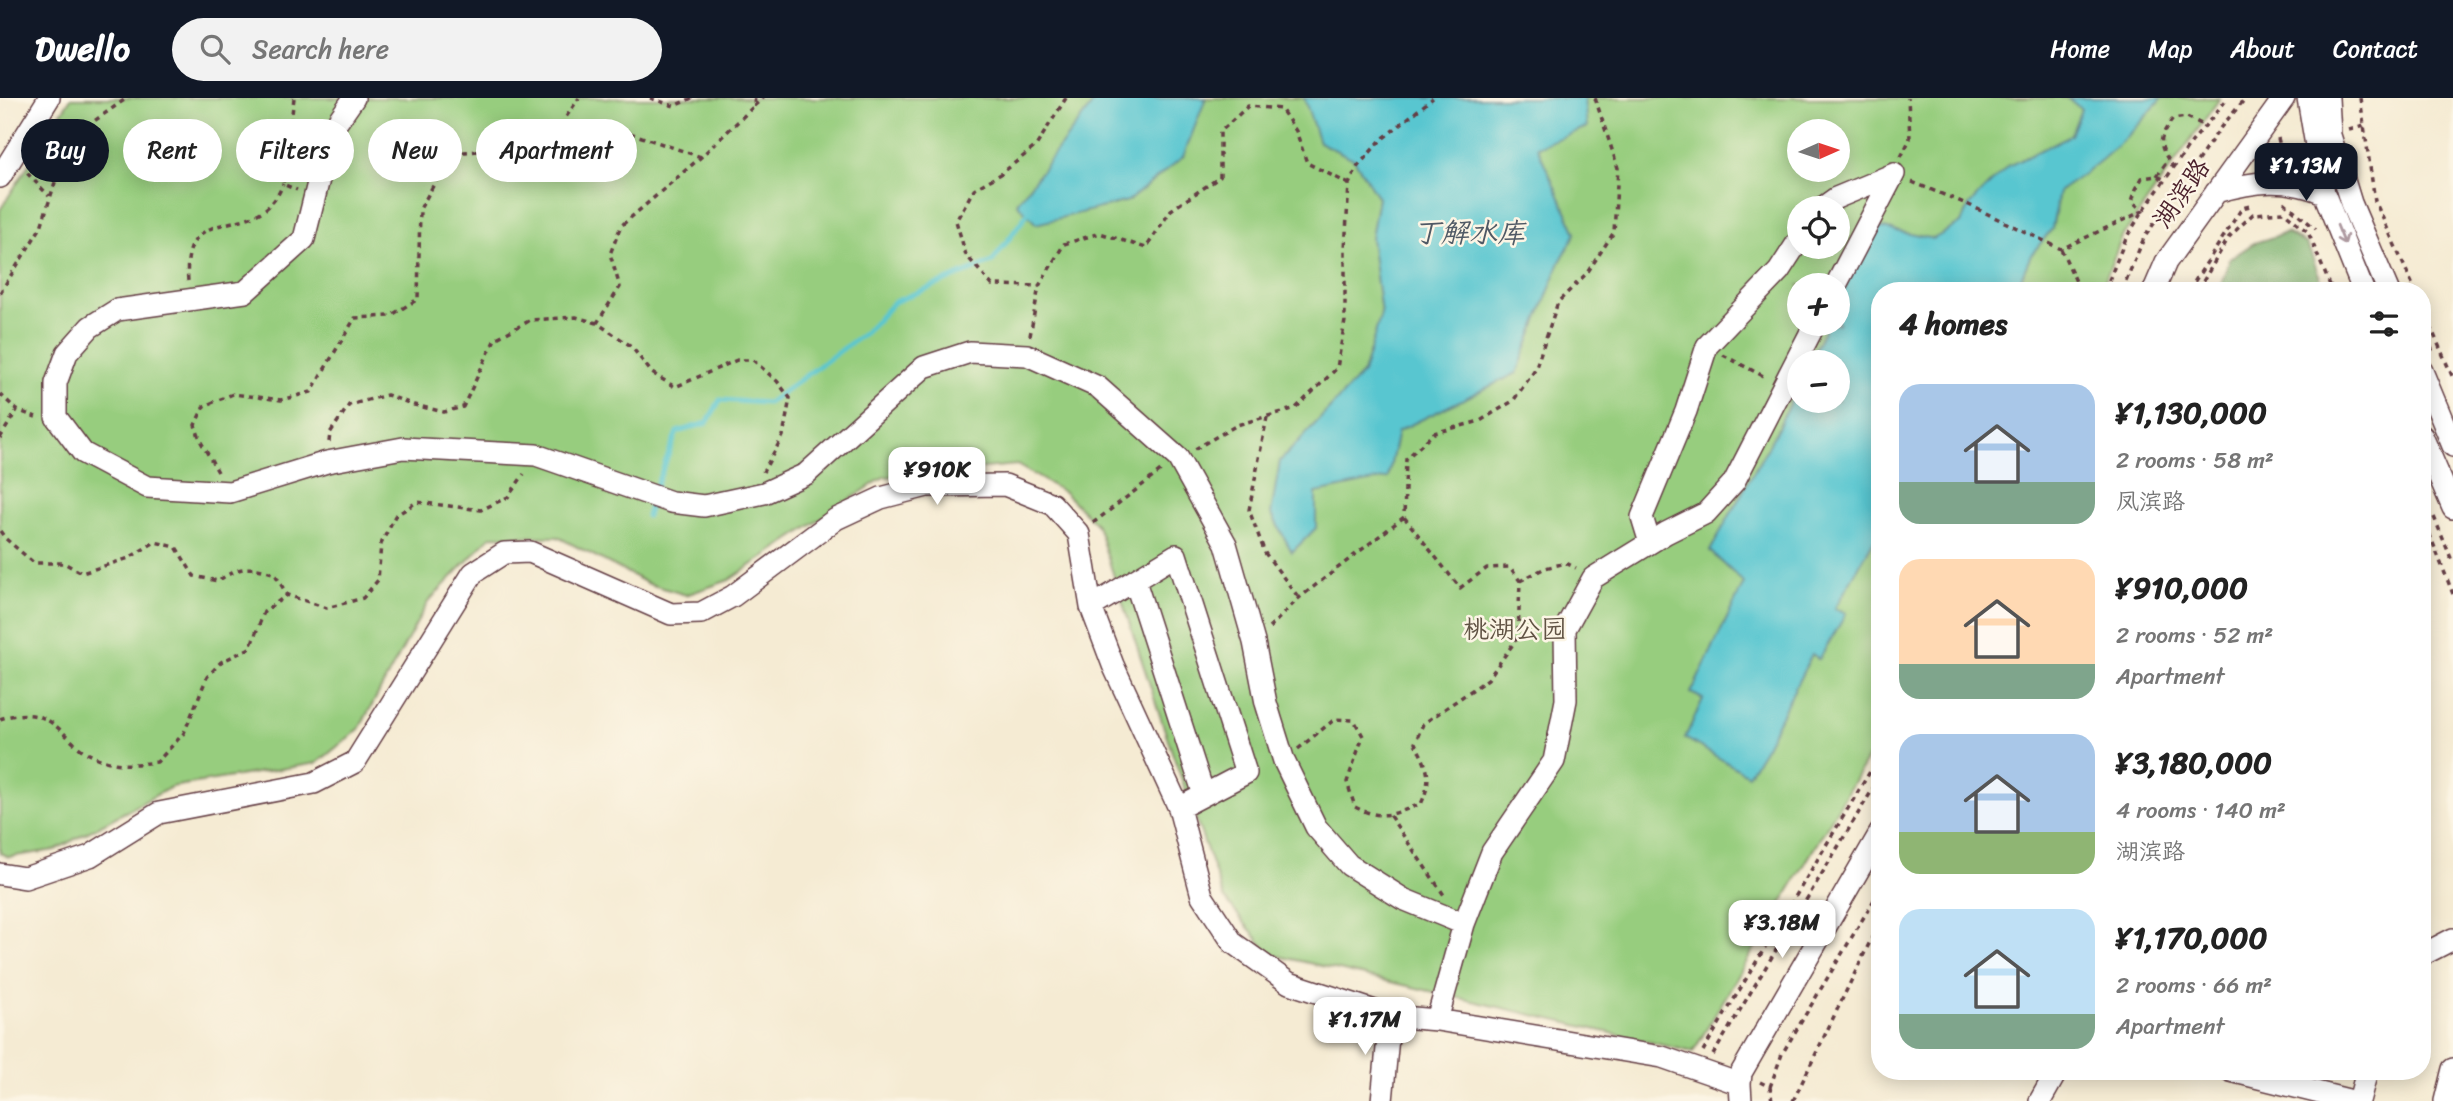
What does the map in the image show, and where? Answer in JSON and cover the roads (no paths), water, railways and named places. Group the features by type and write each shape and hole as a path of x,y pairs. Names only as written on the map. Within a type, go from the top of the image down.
{"street":[{"path":"0,177 49,98"},
{"path":"354,98 331,131 304,239 245,292 117,310 90,327 67,353 57,383 56,417 83,453 147,487 230,492 327,462 403,448 536,455 671,502 704,506 764,493 806,474 924,367 970,352 1027,355 1098,387 1178,458 1226,544 1254,642 1266,703 1284,761 1316,827 1349,865 1403,899 1464,924"},
{"path":"2308,98 2324,193 2360,282"},
{"path":"2328,98 2330,135 2351,203 2385,282"},
{"name":"湖滨路","path":"2157,282 2166,262 2278,105"},
{"path":"1841,196 1894,174 1850,258"},
{"path":"2216,192 2251,182 2275,192 2308,187 2324,193"},
{"path":"1650,542 1642,517 1686,411 1707,346 1779,271 1787,259"},
{"path":"1437,1020 1464,924 1492,852 1554,761 1566,700 1565,629 1593,578 1650,542 1706,513 1734,482 1809,336"},
{"path":"2431,393 2453,446"},
{"path":"2431,457 2453,508"},
{"path":"0,874 25,878 90,856 159,813 314,783 355,762 473,573 504,553 530,552 671,614 701,613 733,596 836,519 881,498 927,486 1005,485 1052,504 1079,534 1091,607 1114,665 1179,808 1202,896 1233,943 1289,983 1390,1016 1437,1020 1662,1058 1741,1086 1871,849"},
{"path":"1091,607 1176,555 1246,773 1179,808"},
{"path":"1135,581 1204,795"},
{"path":"2431,951 2452,942"},
{"path":"1382,1101 1390,1016"},
{"path":"2445,1101 2453,1069"},
{"path":"2040,1101 2052,1080"},
{"path":"2264,1080 2352,1101"},
{"path":"2359,1101 2365,1080"}],"water":[{"path":"1097,98 1206,98 1183,157 1128,201 1036,224 1017,203"},
{"name":"丁解水库","path":"1304,98 1584,98 1587,127 1537,147 1576,233 1560,262 1517,373 1398,431 1388,478 1316,493 1316,528 1292,552 1271,513 1280,461 1363,373 1381,314 1371,238 1378,198 1354,159 1319,142"},
{"path":"2068,98 2162,98 2114,149 2059,191 2052,229 2031,255 2019,282 1871,282 1871,546 1835,608 1846,614 1819,659 1812,654 1766,746 1748,775 1685,738 1703,699 1691,693 1744,583 1710,551 1787,409 1787,413 1850,413 1850,350 1815,350 1821,336 1850,336 1850,277 1874,226 1933,239 1961,223 1969,205 2008,166 2071,135 2081,109"}],"waterway":[{"path":"655,489 677,432 707,423 720,400 768,403 866,332 894,302 992,262 1027,214"},
{"path":"647,516 652,499"}],"park label":[{"name":"桃湖公园","path":"1515,629"}]}
